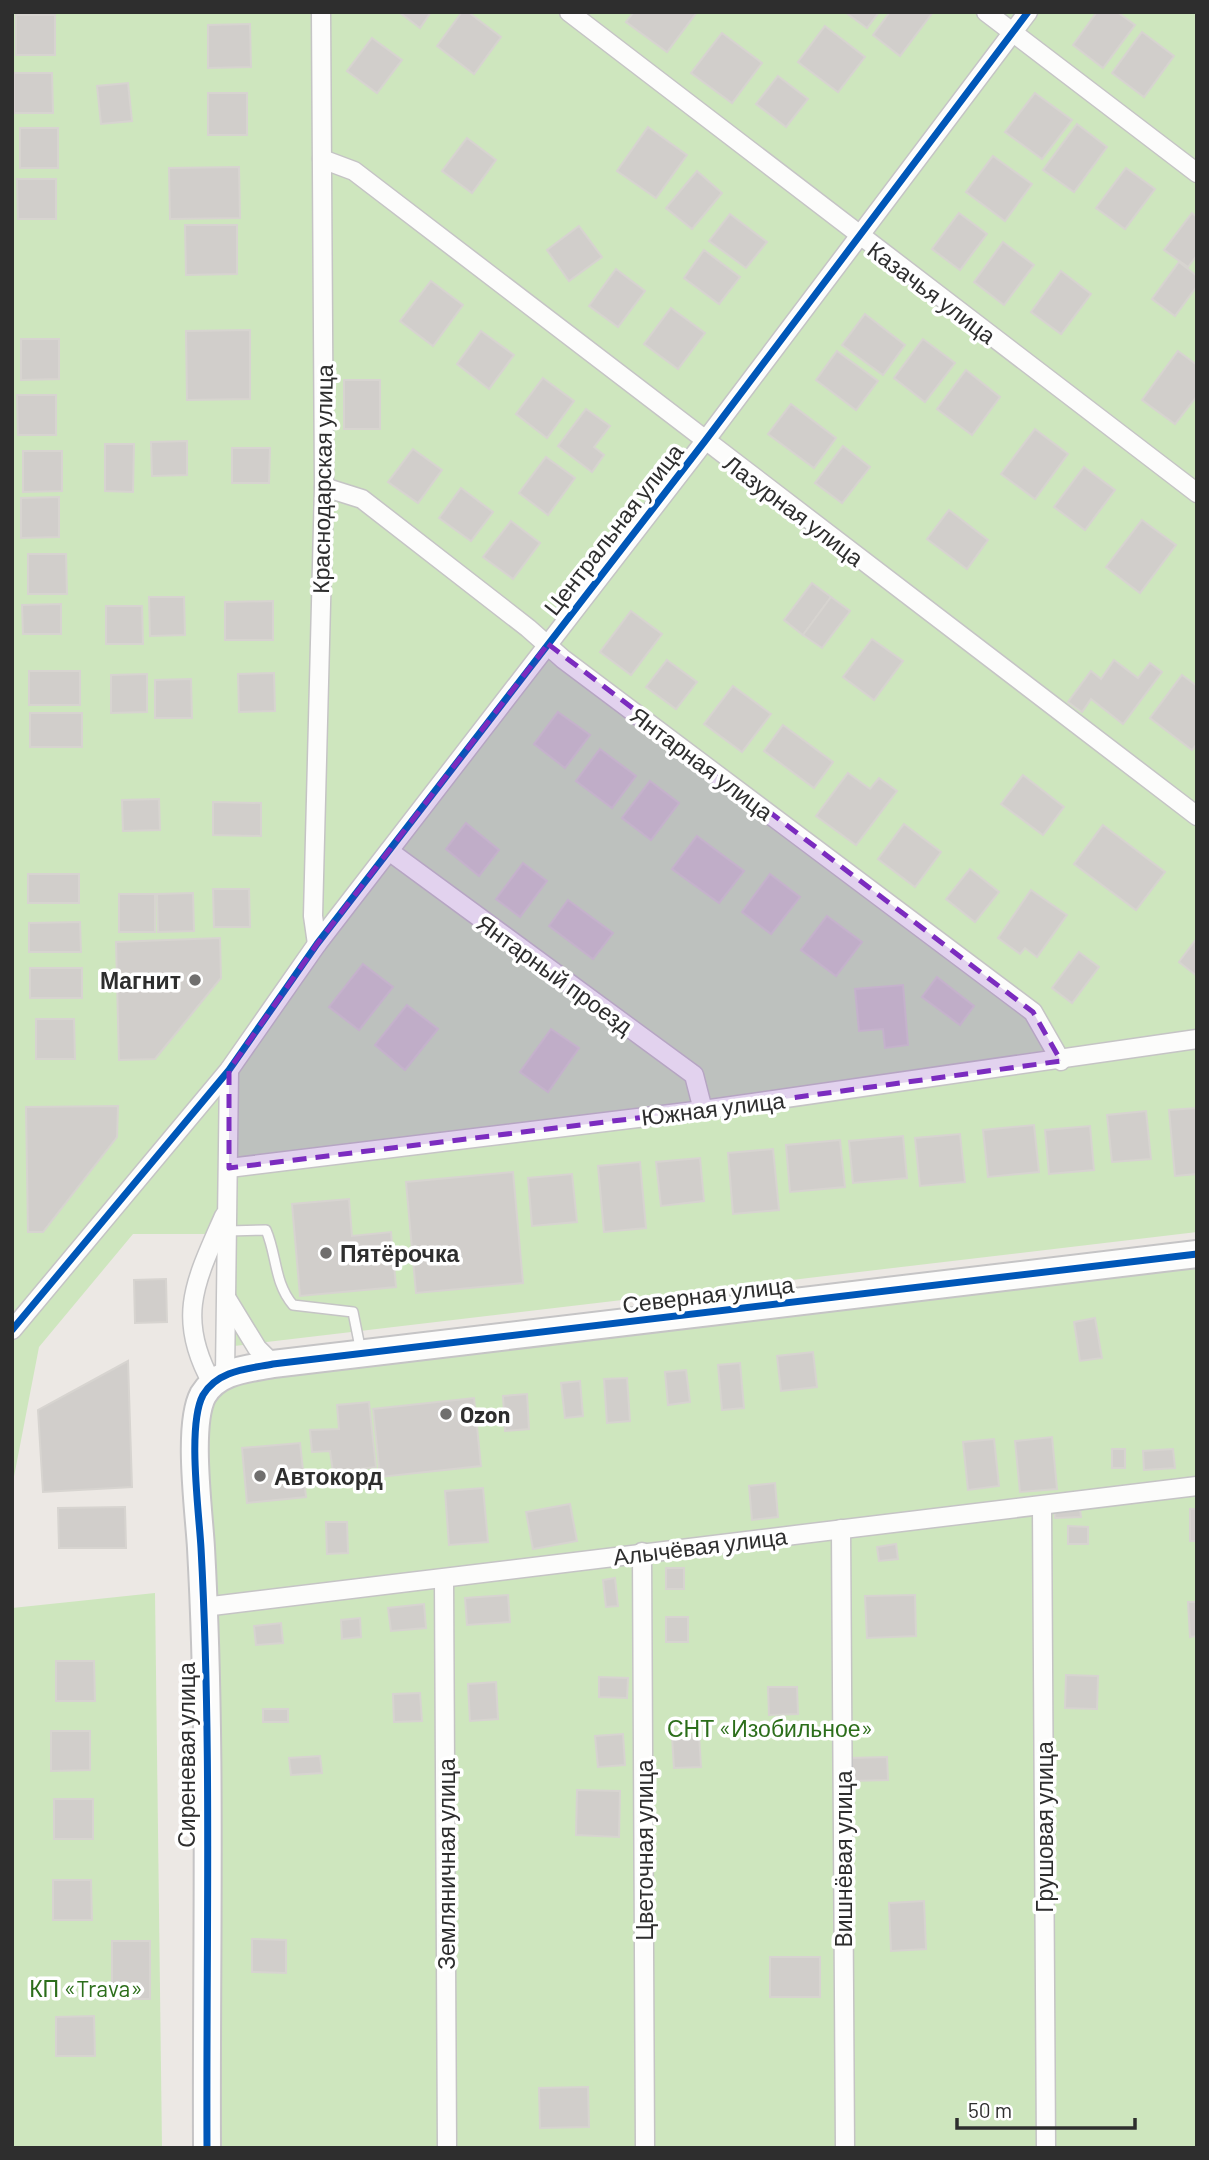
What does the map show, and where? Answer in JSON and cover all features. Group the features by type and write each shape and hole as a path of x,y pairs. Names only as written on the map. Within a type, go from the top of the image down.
{"street":[{"name":"Краснодарская улица","path":"317,944 313,916 324,487 321,12"},
{"name":"Казачья улица","path":"569,12 1197,493"},
{"path":"986,12 1197,173"},
{"name":"Центральная улица","path":"12,1330 229,1070 317,944 705,441 1028,12"},
{"name":"Лазурная улица","path":"322,159 354,171 1197,816"},
{"name":"Янтарная улица","path":"324,487 362,499 548,644 563,659 1033,1012 1061,1061"},
{"name":"Янтарный проезд","path":"389,851 694,1075 703,1110"},
{"name":"Южная улица","path":"229,1168 703,1110 1061,1061 1197,1039"},
{"path":"218,1379 226,1297 229,1070"},
{"path":"218,1379 199,1360 191,1331 192,1303 201,1269 228,1207"},
{"name":"Северная улица","path":"218,1379 273,1364 1197,1254"},
{"path":"226,1297 243,1328 273,1364"},
{"name":"Сиреневая улица","path":"207,2148 204,1607 195,1434 202,1397 218,1379"},
{"name":"Алычёвая улица","path":"204,1607 444,1580 642,1552 1197,1486"},
{"name":"Грушовая улица","path":"1042,1506 1046,2148"},
{"name":"Вишнёвая улица","path":"841,1529 845,2148"},
{"name":"Цветочная улица","path":"642,1552 645,2148"},
{"name":"Земляничная улица","path":"444,1580 447,2148"}],"lane":[{"path":"228,1231 265,1230 273,1247 276,1272 284,1295 293,1305 353,1312 362,1354"}],"highlighted area":[{"path":"548,644 1033,1012 1061,1061 703,1110 229,1168 229,1070 317,944"}],"green space":[{"path":"12,12 1197,12 1197,1232 217,1348 220,1234 133,1234 39,1347 12,1487"},
{"name":"СНТ «Изобильное»","path":"1197,1254 1197,2148 207,2148 195,1434 212,1383"},
{"name":"КП «Trava»","path":"155,1593 162,2148 12,2148 12,1608"}],"building":[{"path":"399,12 431,12 420,28"},
{"path":"462,12 468,12 501,37 474,74 437,46"},
{"path":"634,12 697,12 667,52 626,22"},
{"path":"845,12 879,12 867,28"},
{"path":"890,12 933,12 900,56 873,35"},
{"path":"1097,12 1117,12 1135,25 1103,68 1073,45"},
{"path":"16,15 55,15 55,55 16,55"},
{"path":"250,24 251,67 208,68 208,25"},
{"path":"825,26 865,57 838,92 798,62"},
{"path":"1142,32 1174,56 1144,97 1112,73"},
{"path":"722,33 762,63 732,103 691,73"},
{"path":"372,38 402,60 377,93 347,71"},
{"path":"14,73 52,73 53,113 14,113"},
{"path":"778,76 808,99 786,127 756,104"},
{"path":"128,83 132,121 101,124 97,86"},
{"path":"208,93 247,93 247,135 208,135"},
{"path":"1035,93 1072,120 1042,159 1005,132"},
{"path":"1077,124 1107,147 1074,192 1043,170"},
{"path":"648,127 687,155 656,198 617,171"},
{"path":"20,128 58,128 58,168 20,168"},
{"path":"467,138 496,160 472,193 442,171"},
{"path":"993,156 1032,184 1005,221 966,192"},
{"path":"239,167 240,218 170,219 169,168"},
{"path":"1126,168 1155,189 1125,229 1096,208"},
{"path":"697,171 722,193 692,229 666,208"},
{"path":"17,179 56,179 56,219 18,219"},
{"path":"959,213 987,234 960,270 932,249"},
{"path":"1192,213 1197,217 1197,255 1188,267 1164,250"},
{"path":"730,214 767,242 746,268 709,241"},
{"path":"185,225 237,225 237,274 186,275"},
{"path":"579,226 602,257 569,281 547,250"},
{"path":"1003,242 1034,265 1004,305 974,282"},
{"path":"704,250 740,277 719,304 684,278"},
{"path":"1179,262 1197,276 1197,286 1175,316 1152,299"},
{"path":"616,269 645,291 618,327 589,306"},
{"path":"1061,271 1091,294 1061,334 1031,312"},
{"path":"431,281 463,305 433,346 400,321"},
{"path":"671,308 705,333 678,369 644,344"},
{"path":"865,314 905,345 883,375 842,345"},
{"path":"250,330 250,399 187,400 186,331"},
{"path":"481,331 514,355 489,389 457,364"},
{"path":"21,339 59,339 59,379 21,380"},
{"path":"923,339 955,363 925,402 894,378"},
{"path":"837,351 878,381 856,410 816,380"},
{"path":"1178,351 1197,365 1197,396 1175,424 1142,400"},
{"path":"966,370 1000,397 972,435 937,409"},
{"path":"543,378 574,401 547,438 516,414"},
{"path":"344,380 380,380 380,429 344,429"},
{"path":"17,395 56,395 56,435 18,435"},
{"path":"791,404 836,438 814,468 768,434"},
{"path":"586,409 610,426 594,447 604,455 592,472 558,446"},
{"path":"1035,429 1068,454 1035,499 1001,474"},
{"path":"187,441 187,475 152,476 151,442"},
{"path":"105,444 134,444 133,492 105,491"},
{"path":"843,446 870,467 842,503 815,483"},
{"path":"232,448 270,448 269,483 232,483"},
{"path":"413,449 442,470 418,503 388,482"},
{"path":"23,451 62,451 62,491 23,492"},
{"path":"546,457 575,478 548,515 519,493"},
{"path":"1084,467 1115,490 1085,530 1054,507"},
{"path":"461,488 493,512 471,541 439,518"},
{"path":"59,497 59,537 21,538 21,498"},
{"path":"949,510 988,540 967,569 927,539"},
{"path":"1142,520 1176,545 1140,593 1106,567"},
{"path":"511,521 540,543 513,579 483,557"},
{"path":"28,554 66,554 67,594 28,594"},
{"path":"812,583 831,597 803,635 784,620"},
{"path":"149,597 184,597 185,635 150,636"},
{"path":"831,597 850,611 822,648 803,635"},
{"path":"273,601 273,640 225,640 225,602"},
{"path":"61,604 61,634 23,634 22,605"},
{"path":"106,606 142,606 143,644 106,644"},
{"path":"631,611 662,634 631,675 600,652"},
{"path":"872,639 903,661 874,700 843,677"},
{"path":"667,660 697,682 676,709 646,687"},
{"path":"1114,660 1138,678 1150,663 1162,672 1123,724 1091,699 1082,712 1068,702 1091,671 1101,679"},
{"path":"29,671 80,671 80,705 29,705"},
{"path":"274,673 275,711 239,712 238,674"},
{"path":"147,674 147,712 111,713 111,675"},
{"path":"1182,675 1197,686 1197,744 1192,750 1150,718"},
{"path":"191,679 192,718 155,718 155,680"},
{"path":"733,686 771,714 742,752 704,724"},
{"path":"558,712 590,735 565,768 534,744"},
{"path":"30,713 82,713 82,747 30,747"},
{"path":"783,725 833,762 814,788 764,751"},
{"path":"600,749 636,776 612,808 576,781"},
{"path":"848,773 870,789 879,778 897,791 856,845 816,816"},
{"path":"1023,775 1064,807 1043,835 1001,804"},
{"path":"650,781 679,803 651,840 622,818"},
{"path":"159,799 160,830 123,831 122,800"},
{"path":"213,802 261,803 261,836 213,835"},
{"path":"466,823 499,850 479,876 446,849"},
{"path":"904,824 941,852 915,887 878,859"},
{"path":"1103,825 1165,872 1136,910 1074,864"},
{"path":"697,836 744,871 719,903 672,869"},
{"path":"523,863 547,881 520,917 496,899"},
{"path":"970,869 999,892 975,922 946,899"},
{"path":"28,874 79,874 79,903 28,903"},
{"path":"770,874 800,897 771,934 742,912"},
{"path":"213,889 249,889 250,927 214,927"},
{"path":"1031,890 1067,915 1037,957 1025,948 1020,954 998,938"},
{"path":"193,893 194,931 158,932 157,894"},
{"path":"119,894 155,894 155,932 119,932"},
{"path":"568,900 613,933 593,959 549,926"},
{"path":"827,916 862,942 836,976 801,950"},
{"path":"80,922 81,952 29,952 29,923"},
{"path":"220,938 221,978 155,1059 119,1060 116,942"},
{"path":"1197,938 1197,976 1179,962"},
{"path":"1079,952 1099,967 1072,1003 1052,988"},
{"path":"363,964 393,987 359,1030 329,1007"},
{"path":"30,968 82,968 82,998 30,998"},
{"path":"937,977 974,1006 960,1025 922,997"},
{"path":"903,985 908,1045 885,1048 883,1029 859,1031 855,989"},
{"path":"407,1005 438,1029 405,1070 375,1045"},
{"path":"36,1019 74,1019 75,1059 36,1059"},
{"path":"551,1029 579,1048 548,1092 520,1072"},
{"path":"118,1106 117,1137 43,1232 28,1232 26,1107"},
{"path":"1197,1108 1197,1174 1175,1176 1169,1110"},
{"path":"1146,1111 1151,1159 1112,1162 1107,1115"},
{"path":"1034,1125 1039,1172 988,1177 983,1130"},
{"path":"1090,1126 1094,1170 1049,1174 1045,1130"},
{"path":"960,1134 965,1182 920,1186 915,1138"},
{"path":"903,1136 907,1178 853,1183 849,1141"},
{"path":"840,1140 845,1187 790,1192 786,1145"},
{"path":"773,1149 779,1210 733,1214 728,1153"},
{"path":"700,1158 704,1201 661,1206 656,1162"},
{"path":"640,1162 646,1228 604,1232 598,1166"},
{"path":"513,1172 523,1283 416,1293 406,1182"},
{"path":"572,1174 577,1222 532,1226 528,1178"},
{"path":"349,1199 352,1236 391,1232 396,1287 300,1296 292,1204"},
{"path":"166,1279 167,1322 135,1323 134,1280"},
{"path":"1095,1318 1102,1358 1080,1361 1074,1322"},
{"path":"813,1352 817,1387 781,1391 777,1356"},
{"path":"128,1361 132,1487 43,1492 38,1410"},
{"path":"740,1363 744,1408 722,1410 718,1365"},
{"path":"686,1370 690,1402 668,1405 665,1372"},
{"path":"627,1378 630,1421 607,1423 604,1379"},
{"path":"580,1381 583,1416 565,1418 561,1383"},
{"path":"527,1394 529,1429 505,1431 503,1396"},
{"path":"474,1398 481,1466 380,1477 373,1409"},
{"path":"369,1402 376,1467 333,1472 330,1451 312,1452 310,1430 339,1429 337,1405"},
{"path":"1052,1437 1057,1489 1020,1492 1015,1441"},
{"path":"994,1439 999,1486 968,1490 963,1442"},
{"path":"300,1443 306,1497 247,1503 242,1448"},
{"path":"1112,1449 1125,1449 1125,1468 1112,1468"},
{"path":"1173,1449 1175,1468 1144,1470 1143,1451"},
{"path":"775,1483 778,1517 752,1520 749,1486"},
{"path":"483,1488 488,1542 449,1545 445,1491"},
{"path":"570,1504 577,1541 533,1549 526,1512"},
{"path":"125,1507 126,1548 59,1548 58,1508"},
{"path":"1080,1509 1081,1517 1055,1518 1054,1510"},
{"path":"1190,1509 1197,1509 1197,1541 1190,1541"},
{"path":"326,1522 347,1522 348,1553 327,1554"},
{"path":"1068,1526 1088,1527 1088,1544 1068,1544"},
{"path":"896,1544 898,1559 879,1561 877,1547"},
{"path":"666,1568 684,1568 684,1589 666,1589"},
{"path":"615,1578 618,1606 606,1607 603,1580"},
{"path":"508,1595 510,1622 467,1625 465,1598"},
{"path":"915,1595 916,1636 867,1638 865,1596"},
{"path":"1188,1602 1197,1602 1197,1636 1190,1637"},
{"path":"424,1604 426,1628 391,1631 388,1608"},
{"path":"666,1617 688,1617 688,1642 666,1642"},
{"path":"360,1618 361,1637 342,1639 341,1620"},
{"path":"281,1623 283,1643 256,1645 254,1626"},
{"path":"56,1661 94,1661 95,1701 56,1701"},
{"path":"1066,1675 1098,1676 1097,1709 1065,1708"},
{"path":"599,1677 628,1678 627,1698 599,1697"},
{"path":"496,1682 498,1719 470,1721 468,1684"},
{"path":"768,1687 797,1687 798,1714 769,1715"},
{"path":"420,1693 422,1721 394,1722 393,1694"},
{"path":"263,1709 288,1709 288,1722 263,1722"},
{"path":"51,1731 90,1731 90,1770 51,1771"},
{"path":"623,1734 625,1765 598,1767 595,1736"},
{"path":"699,1734 701,1767 674,1768 672,1736"},
{"path":"320,1756 322,1773 291,1775 289,1758"},
{"path":"887,1757 888,1780 850,1781 849,1758"},
{"path":"577,1790 620,1791 619,1837 576,1835"},
{"path":"54,1799 93,1799 93,1839 54,1839"},
{"path":"53,1880 91,1880 92,1920 53,1920"},
{"path":"924,1901 926,1949 891,1951 889,1903"},
{"path":"252,1939 286,1940 286,1973 252,1972"},
{"path":"112,1941 150,1941 150,1999 112,1999"},
{"path":"770,1957 820,1957 820,1997 770,1997"},
{"path":"94,2016 95,2056 56,2056 56,2017"},
{"path":"588,2087 589,2127 540,2128 539,2088"}],"cycle path":[{"path":"12,1330 229,1070 317,944 705,441 1028,12"},
{"path":"207,2148 206,1698 195,1447 198,1409 209,1387 234,1372 273,1364 1197,1254"}],"place":[{"name":"Магнит","path":"195,980"},
{"name":"Пятёрочка","path":"326,1253"},
{"name":"Ozon","path":"446,1414"},
{"name":"Автокорд","path":"260,1476"}]}
